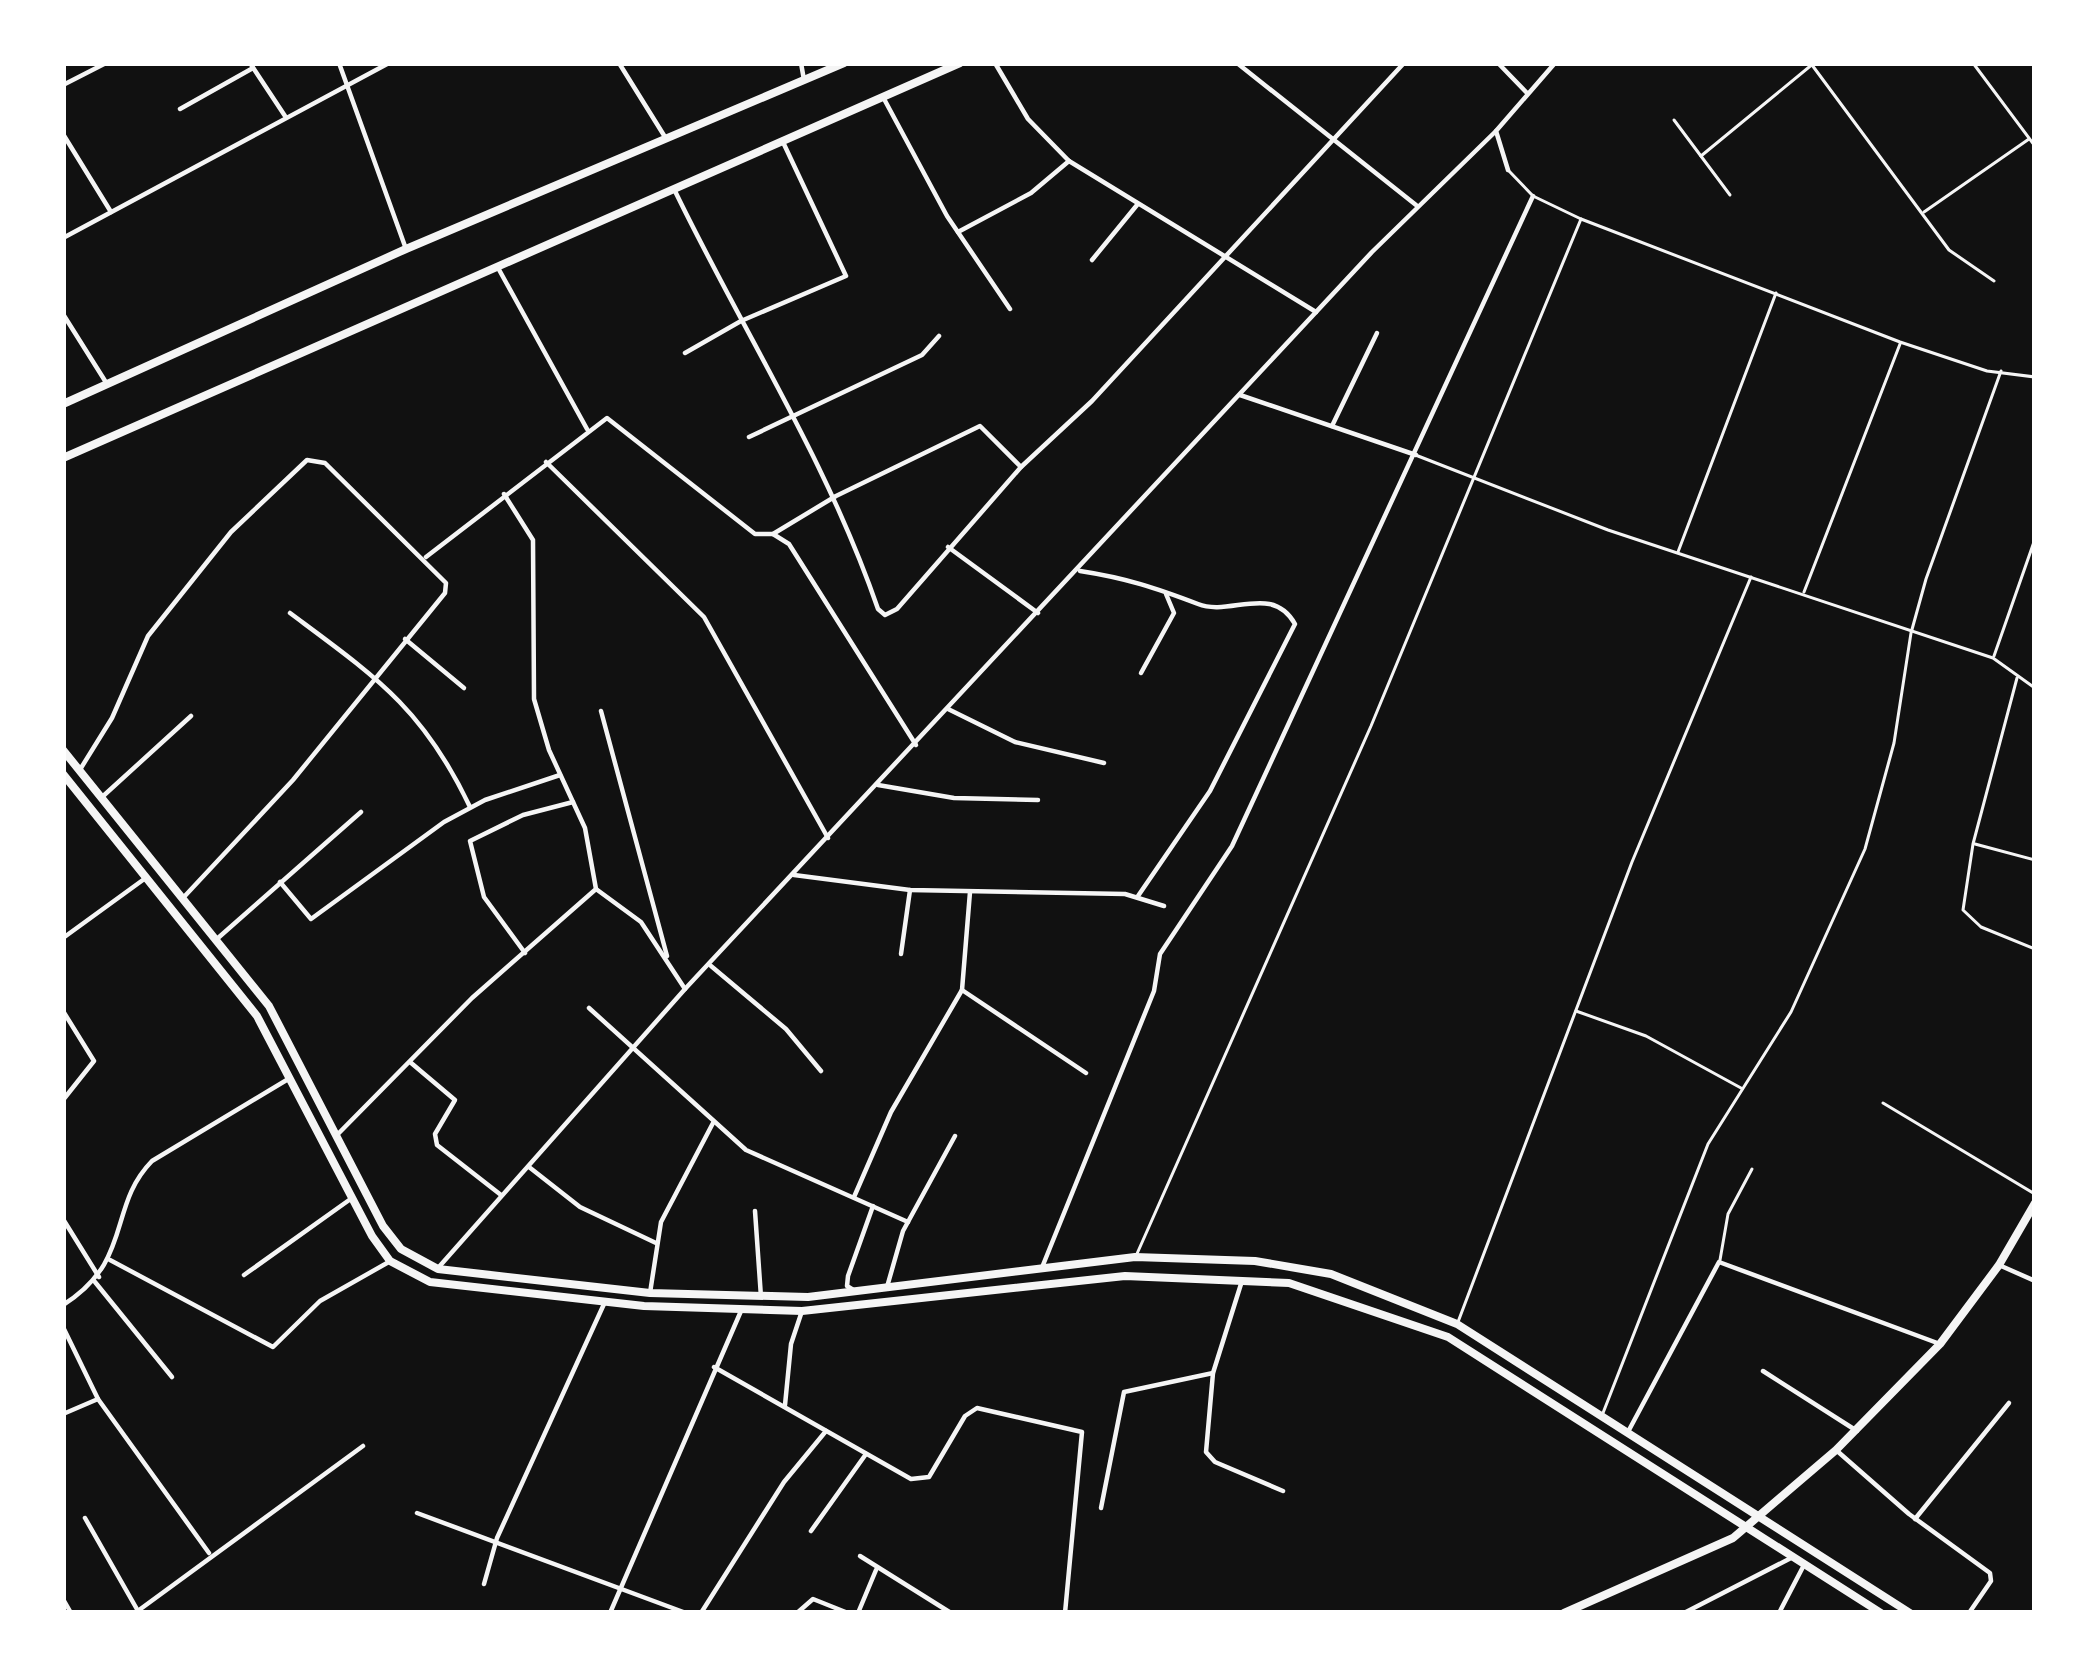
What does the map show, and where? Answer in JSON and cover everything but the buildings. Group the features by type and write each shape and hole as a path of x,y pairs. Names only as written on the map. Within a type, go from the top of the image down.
{"main road":[{"path":"63,404 406,250 844,63"},
{"path":"63,458 960,63"},
{"path":"63,750 269,1006 383,1226 401,1250 438,1269 650,1293 761,1297 854,1291 1043,1264 1135,1257 1255,1261 1330,1274 1457,1324 1910,1613"},
{"path":"63,774 237,986 391,1261 430,1282 604,1304 741,1311 802,1311 1125,1276 1243,1278 1331,1295 1448,1337 1881,1613"},
{"path":"1564,1613 1704,1555 1836,1450 1940,1344 1999,1265 2035,1203"}],"street":[{"path":"63,85 106,63"},
{"path":"339,63 406,250"},
{"path":"63,238 389,63"},
{"path":"619,63 665,137"},
{"path":"801,63 805,80"},
{"path":"995,63 1028,119 1069,161 1316,312"},
{"path":"1237,63 1418,206"},
{"path":"674,188 741,321 795,413 836,496 878,609 885,615 897,609 1021,467 1092,401 1404,63"},
{"path":"1498,63 1527,93"},
{"path":"438,1269 685,989 1316,312 1496,130 1555,63"},
{"path":"1973,63 2035,146"},
{"path":"1701,156 1813,64 1949,250 1994,280"},
{"path":"180,109 252,66 285,116"},
{"path":"883,97 958,232 1010,309"},
{"path":"1674,120 1730,195"},
{"path":"1496,130 1508,170 1533,196 1581,220 1900,342 2035,377"},
{"path":"63,134 111,212"},
{"path":"1922,213 2030,139"},
{"path":"685,353 741,321 847,276 782,140"},
{"path":"958,232 1031,193 1069,161"},
{"path":"1043,1264 1154,991 1160,954 1232,846 1533,196"},
{"path":"1092,260 1137,206"},
{"path":"1135,1257 1476,482 1581,220"},
{"path":"496,265 586,430"},
{"path":"1677,554 1776,293"},
{"path":"63,314 107,385"},
{"path":"1332,426 1377,333"},
{"path":"748,436 922,355 940,336"},
{"path":"1803,595 1900,342"},
{"path":"1603,1413 1708,1144 1791,1012 1865,849 1894,742 1911,633 2001,371"},
{"path":"1240,395 1416,455 1476,482 1677,554 1993,658 2035,688"},
{"path":"426,557 586,430 614,418 735,523 755,534 773,534 836,496 980,427 1021,467"},
{"path":"79,771 112,718 148,636 231,532 307,460 325,463 426,557 447,588 292,780 183,898"},
{"path":"546,463 704,617 829,838"},
{"path":"503,494 533,540 534,699 593,856 596,889 641,922 685,989"},
{"path":"773,534 789,544 916,745"},
{"path":"1993,658 2035,539"},
{"path":"948,547 1038,613"},
{"path":"1077,571 1141,581 1208,607 1255,600 1286,611 1295,624 1210,791 1138,896"},
{"path":"1457,1324 1575,1011 1750,577"},
{"path":"1141,674 1174,613 1166,593"},
{"path":"290,613 374,675 432,734 470,808"},
{"path":"405,639 464,688"},
{"path":"2018,676 1964,895 1968,920 2035,949"},
{"path":"948,709 1015,742 1104,763"},
{"path":"602,711 667,956"},
{"path":"101,798 191,716"},
{"path":"280,882 311,919 405,846 470,808 560,775"},
{"path":"878,785 954,798 1038,800"},
{"path":"525,953 484,897 470,841 523,814 573,802"},
{"path":"218,938 361,812"},
{"path":"1973,844 2035,860"},
{"path":"794,875 910,890 1138,896 1164,906"},
{"path":"63,927 66,936 147,878"},
{"path":"337,1135 596,889"},
{"path":"901,955 910,890"},
{"path":"854,1198 891,1112 962,990 970,892"},
{"path":"711,966 786,1029 821,1071"},
{"path":"962,990 1034,1043 1086,1073"},
{"path":"589,1009 713,1123 758,1156 908,1222"},
{"path":"63,1011 94,1060 63,1100"},
{"path":"1575,1011 1646,1036 1743,1089"},
{"path":"410,1062 455,1100 435,1134 436,1145 503,1196"},
{"path":"63,1305 97,1280 110,1260 137,1176 152,1161 290,1078"},
{"path":"1883,1103 2035,1194"},
{"path":"650,1293 656,1243 685,1170 713,1123"},
{"path":"887,1287 908,1222 955,1136"},
{"path":"529,1167 580,1207 656,1243"},
{"path":"1629,1430 1719,1262 1728,1214 1752,1169"},
{"path":"244,1275 352,1198"},
{"path":"854,1291 847,1286 848,1276 873,1206"},
{"path":"755,1211 761,1297"},
{"path":"63,1220 97,1280 172,1376"},
{"path":"110,1260 273,1347 320,1301 391,1261"},
{"path":"1719,1262 1940,1344"},
{"path":"1999,1265 2035,1281"},
{"path":"1243,1278 1213,1373 1206,1452 1215,1462 1283,1491"},
{"path":"484,1584 497,1538 604,1304"},
{"path":"610,1613 741,1311"},
{"path":"785,1408 791,1344 802,1311"},
{"path":"63,1327 98,1399 211,1555"},
{"path":"714,1367 922,1481 964,1416 977,1408 1082,1432 1065,1613"},
{"path":"1763,1371 1857,1431"},
{"path":"1102,1508 1124,1392 1213,1373"},
{"path":"63,1414 98,1399"},
{"path":"1915,1519 2009,1403"},
{"path":"701,1613 784,1482 826,1431"},
{"path":"85,1518 136,1612 363,1446"},
{"path":"1836,1450 1915,1519 1990,1573 1991,1581 1969,1613"},
{"path":"811,1531 866,1454"},
{"path":"417,1513 497,1538 686,1613"},
{"path":"860,1556 951,1613"},
{"path":"1684,1613 1801,1559"},
{"path":"1779,1613 1801,1559"},
{"path":"858,1613 876,1570"},
{"path":"63,1599 71,1613"},
{"path":"797,1613 813,1599 848,1613"}]}
